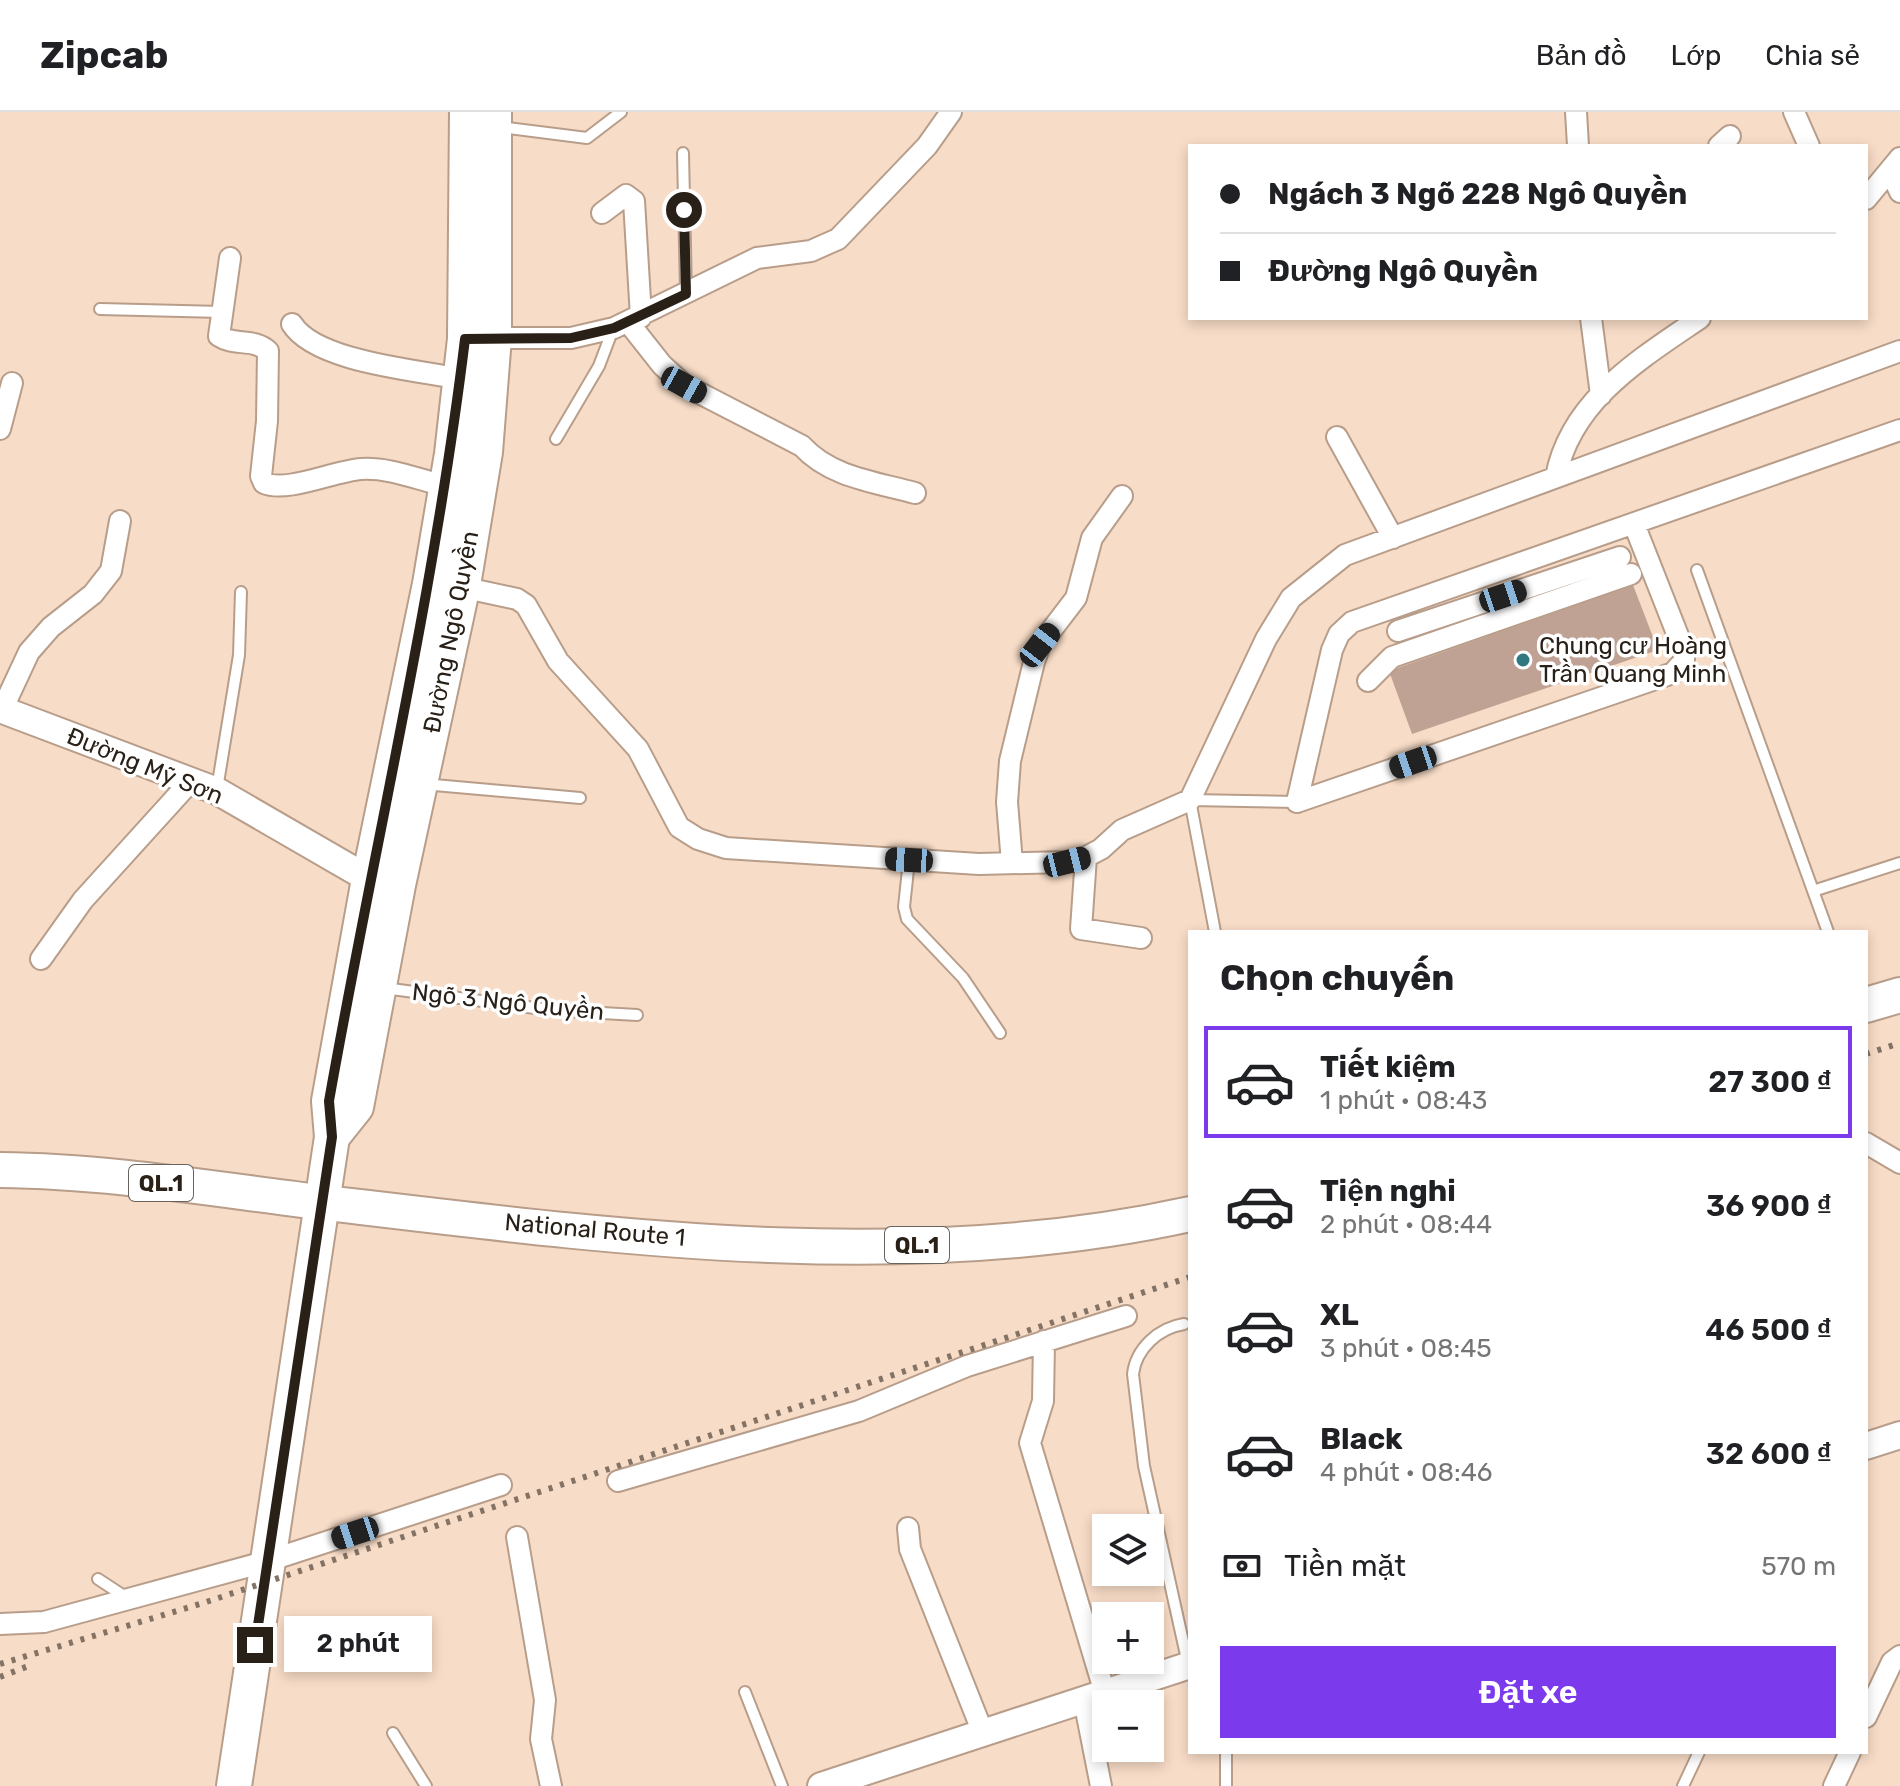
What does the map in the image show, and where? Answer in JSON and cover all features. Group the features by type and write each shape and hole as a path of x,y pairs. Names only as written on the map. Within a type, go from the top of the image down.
{"main road":[{"name":"Đường Ngô Quyền","path":"234,1786 332,1137 329,1101 383,882 446,585 485,452 480,338 485,117"},
{"name":"Đường Ngô Quyền","path":"332,1137 356,1107 379,988 383,882 420,784 446,585 446,486 461,379 480,338"},
{"path":"1868,1004 1900,995"},
{"name":"National Route 1","path":"0,1170 83,1174 505,1223 843,1247 961,1245 1069,1235 1188,1214"}],"street":[{"path":"480,338 571,338 628,322 757,258 811,251 838,239 927,146 951,112"},
{"path":"1576,112 1578,144"},
{"path":"1794,112 1808,144"},
{"path":"1895,164 1900,192"},
{"path":"1868,197 1895,164"},
{"path":"602,213 626,195 634,201 628,322 662,365 684,385 802,446 816,462 915,493"},
{"path":"230,258 219,336 224,340 261,345 268,351 269,383 261,476 264,483 281,487 360,469 377,469 446,486"},
{"path":"1591,320 1601,395"},
{"path":"1556,477 1561,452 1582,413 1635,363 1697,320"},
{"path":"292,324 299,335 312,344 358,358 461,379"},
{"path":"446,585 517,599 526,605 558,661 638,749 679,827 698,839 726,848 909,860 1067,862 1086,857 1101,849 1122,830 1190,800 1266,639 1291,598 1345,555 1900,351"},
{"path":"0,429 12,383"},
{"path":"1297,802 1332,650 1339,634 1352,622 1900,430"},
{"path":"1337,437 1393,538"},
{"path":"1012,863 1007,802 1010,761 1034,662 1040,645 1076,598 1092,538 1122,496"},
{"path":"1,710 29,652 51,627 93,594 111,571 120,521"},
{"path":"1297,802 1673,673 1684,661 1684,651 1634,524"},
{"path":"1549,553 1561,588"},
{"path":"1368,681 1386,661 1511,617 1561,588 1626,565"},
{"path":"1496,572 1511,617"},
{"path":"1398,631 1503,596 1561,588"},
{"path":"1392,608 1403,654"},
{"path":"1451,614 1458,635"},
{"name":"Đường Mỹ Sơn","path":"1,710 217,791 383,882"},
{"path":"41,959 83,900 190,782"},
{"path":"1086,857 1081,929 1141,938"},
{"path":"1868,1144 1900,1163"},
{"path":"618,1481 859,1411 967,1366 1126,1316"},
{"path":"1044,1341 1043,1401 1030,1443 1092,1690"},
{"path":"1868,1445 1900,1435"},
{"path":"0,1624 30,1625 268,1561 501,1485"},
{"path":"908,1528 910,1549 983,1733"},
{"path":"517,1537 545,1700 541,1739 551,1786"},
{"path":"1868,1713 1892,1662 1900,1656"},
{"path":"1113,1690 1188,1666"},
{"path":"821,1786 881,1771 1092,1697"},
{"path":"1834,1786 1849,1754"},
{"path":"1099,1762 1101,1786"}],"lane":[{"path":"485,117 587,138 621,112"},
{"path":"683,153 686,294"},
{"path":"100,309 222,312"},
{"path":"556,439 628,322"},
{"path":"1697,570 1827,930"},
{"path":"217,791 239,655 241,592"},
{"path":"420,784 580,798"},
{"path":"1215,930 1190,800 1297,802"},
{"path":"909,860 904,907 907,919 963,978 1000,1033"},
{"path":"1813,891 1900,863"},
{"name":"Ngõ 3 Ngô Quyền","path":"379,988 550,1010 637,1015"},
{"path":"1184,1324 1171,1326 1150,1341 1135,1360 1133,1374 1144,1466 1188,1662"},
{"path":"98,1579 129,1599"},
{"path":"745,1692 782,1786"},
{"path":"393,1733 426,1786"},
{"path":"1226,1754 1226,1786"},
{"path":"1683,1786 1698,1754"}],"building":[{"name":"Chung cư Hoàng Trần Quang Minh","path":"1633,585 1658,650 1412,734 1389,671"}],"railway":[{"path":"1868,1053 1900,1043"},
{"path":"0,1664 200,1604 1188,1278"},
{"path":"0,1677 31,1665"}],"place":[{"name":"Chung cư Hoàng Trần Quang Minh","path":"1523,660"}],"route":[{"path":"255,1645 332,1137 329,1101 369,879 430,584 452,454 465,339 571,338 614,328 686,294 684,210"}]}
